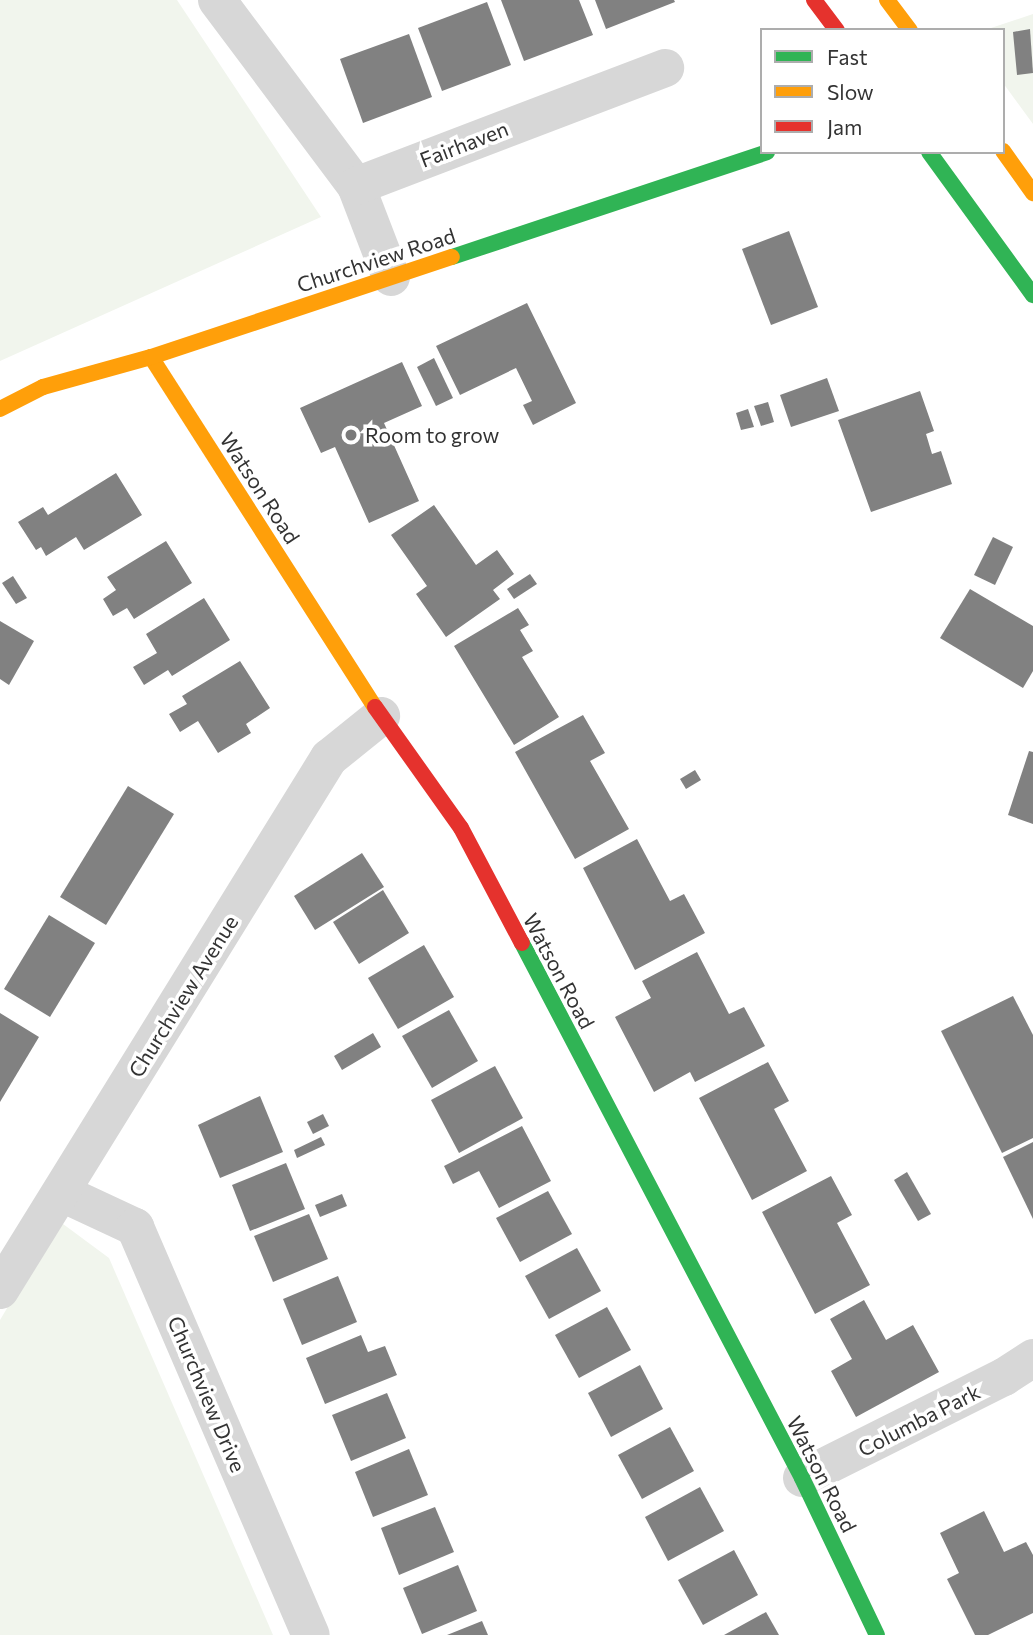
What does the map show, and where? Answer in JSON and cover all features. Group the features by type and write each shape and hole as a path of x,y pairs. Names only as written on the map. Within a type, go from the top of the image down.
{"street":[{"path":"217,0 356,186 391,277"},
{"path":"814,0 835,28"},
{"path":"887,0 908,28"},
{"name":"Fairhaven","path":"356,186 665,68"},
{"name":"Churchview Road","path":"0,409 43,387 151,357 760,154"},
{"path":"930,154 1033,295"},
{"path":"1005,154 1033,193"},
{"name":"Watson Road","path":"151,357 381,716 461,828 802,1478 877,1635"},
{"name":"Churchview Avenue","path":"0,1290 62,1194 329,758 381,716"},
{"name":"Churchview Drive","path":"62,1194 135,1227 311,1635"},
{"name":"Columba Park","path":"802,1478 1004,1377 1033,1358"}],"shaded area":[{"path":"0,0 177,0 321,217 0,361"},
{"path":"1033,14 1033,124 1005,86 1005,28 991,28"},
{"path":"59,1221 109,1258 273,1635 0,1635 0,1320"}],"building":[{"path":"501,0 579,0 593,35 524,61"},
{"path":"595,0 674,0 675,2 606,29"},
{"path":"487,2 511,65 442,91 418,28"},
{"path":"1030,29 1033,73 1017,75 1013,32"},
{"path":"409,34 432,97 363,123 340,59"},
{"path":"789,231 818,307 771,325 742,249"},
{"path":"527,303 576,403 533,425 523,405 532,401 516,368 460,395 436,346"},
{"path":"434,358 453,398 436,406 417,367"},
{"name":"Room to grow","path":"402,362 422,406 384,423 419,501 369,523 335,447 321,453 300,408"},
{"path":"827,378 839,411 791,427 780,395"},
{"path":"920,391 934,431 926,434 932,454 941,451 952,484 871,512 838,420"},
{"path":"768,402 774,422 761,426 754,406"},
{"path":"748,409 754,427 741,430 736,413"},
{"path":"116,473 142,515 84,550 76,537 46,556 41,547 36,550 18,522 43,507 48,515"},
{"path":"434,505 476,565 497,550 514,574 493,590 500,599 446,637 416,594 427,586 391,535"},
{"path":"993,537 1013,547 995,585 974,575"},
{"path":"166,541 192,583 134,619 127,608 113,616 103,599 116,590 107,577"},
{"path":"530,574 537,584 514,599 507,589"},
{"path":"13,576 27,598 16,604 2,583"},
{"path":"970,589 1033,626 1033,671 1023,688 940,638"},
{"path":"204,598 230,640 172,676 168,670 144,685 133,667 157,653 146,634"},
{"path":"518,608 529,625 520,630 533,651 522,657 559,717 514,745 454,646"},
{"path":"0,621 34,641 9,685 0,679"},
{"path":"240,661 270,708 246,724 251,733 218,753 198,721 180,732 169,714 187,704 182,696"},
{"path":"583,715 605,753 590,761 629,829 575,859 515,752"},
{"path":"1029,751 1033,752 1033,824 1008,815"},
{"path":"695,770 701,780 686,789 680,779"},
{"path":"128,786 174,814 106,925 60,897"},
{"path":"637,839 670,901 684,894 705,933 635,970 583,868"},
{"path":"362,853 384,887 315,930 294,896"},
{"path":"383,890 409,933 359,964 333,922"},
{"path":"49,915 95,943 50,1017 4,989"},
{"path":"424,945 454,997 398,1029 368,978"},
{"path":"697,952 729,1014 744,1007 765,1046 695,1082 690,1072 654,1092 615,1017 651,998 642,981"},
{"path":"1013,996 1033,1035 1033,1138 1002,1153 941,1031"},
{"path":"449,1010 478,1061 432,1088 402,1036"},
{"path":"0,1013 39,1037 0,1102"},
{"path":"373,1033 381,1047 342,1070 334,1056"},
{"path":"768,1062 789,1101 774,1109 807,1171 752,1200 699,1098"},
{"path":"495,1066 523,1118 459,1153 431,1100"},
{"path":"260,1096 283,1152 220,1178 198,1125"},
{"path":"323,1114 329,1126 313,1134 307,1122"},
{"path":"522,1126 551,1181 499,1208 479,1171 453,1184 444,1166"},
{"path":"321,1137 325,1145 297,1158 294,1150"},
{"path":"1033,1142 1033,1219 1003,1157"},
{"path":"286,1163 305,1209 250,1231 232,1185"},
{"path":"907,1172 931,1214 918,1221 894,1180"},
{"path":"831,1176 852,1215 837,1223 870,1285 815,1314 762,1212"},
{"path":"548,1191 572,1234 520,1262 496,1218"},
{"path":"342,1194 347,1206 320,1217 315,1205"},
{"path":"309,1214 328,1259 273,1282 254,1236"},
{"path":"577,1248 601,1291 549,1319 525,1276"},
{"path":"338,1276 357,1322 302,1345 283,1299"},
{"path":"864,1300 886,1340 913,1325 939,1372 856,1417 831,1371 852,1359 830,1319"},
{"path":"607,1307 631,1350 579,1378 555,1335"},
{"path":"361,1335 368,1352 385,1346 397,1375 325,1404 306,1358"},
{"path":"640,1365 663,1409 611,1437 588,1393"},
{"path":"387,1393 406,1438 351,1461 332,1415"},
{"path":"670,1427 694,1471 642,1499 618,1455"},
{"path":"409,1449 428,1495 373,1517 355,1472"},
{"path":"700,1487 724,1531 668,1561 645,1517"},
{"path":"435,1507 454,1552 399,1575 381,1528"},
{"path":"984,1511 1004,1552 1026,1542 1033,1555 1033,1613 988,1635 975,1635 947,1579 959,1573 940,1533"},
{"path":"734,1550 758,1595 703,1625 678,1580"},
{"path":"458,1565 477,1611 422,1634 403,1588"},
{"path":"766,1612 779,1635 724,1635"},
{"path":"482,1621 488,1635 447,1635"}],"traffic: fast":[{"path":"452,257 761,154"},
{"path":"930,154 1033,295"},
{"path":"522,943 802,1478 877,1635"}],"traffic: slow":[{"path":"887,0 908,28"},
{"path":"1005,154 1033,193"},
{"path":"0,409 43,387 151,357 452,257"},
{"path":"151,357 375,707"}],"traffic: jam":[{"path":"814,0 835,28"},
{"path":"375,707 461,828 522,943"}],"place":[{"name":"Room to grow","path":"351,435"}]}
